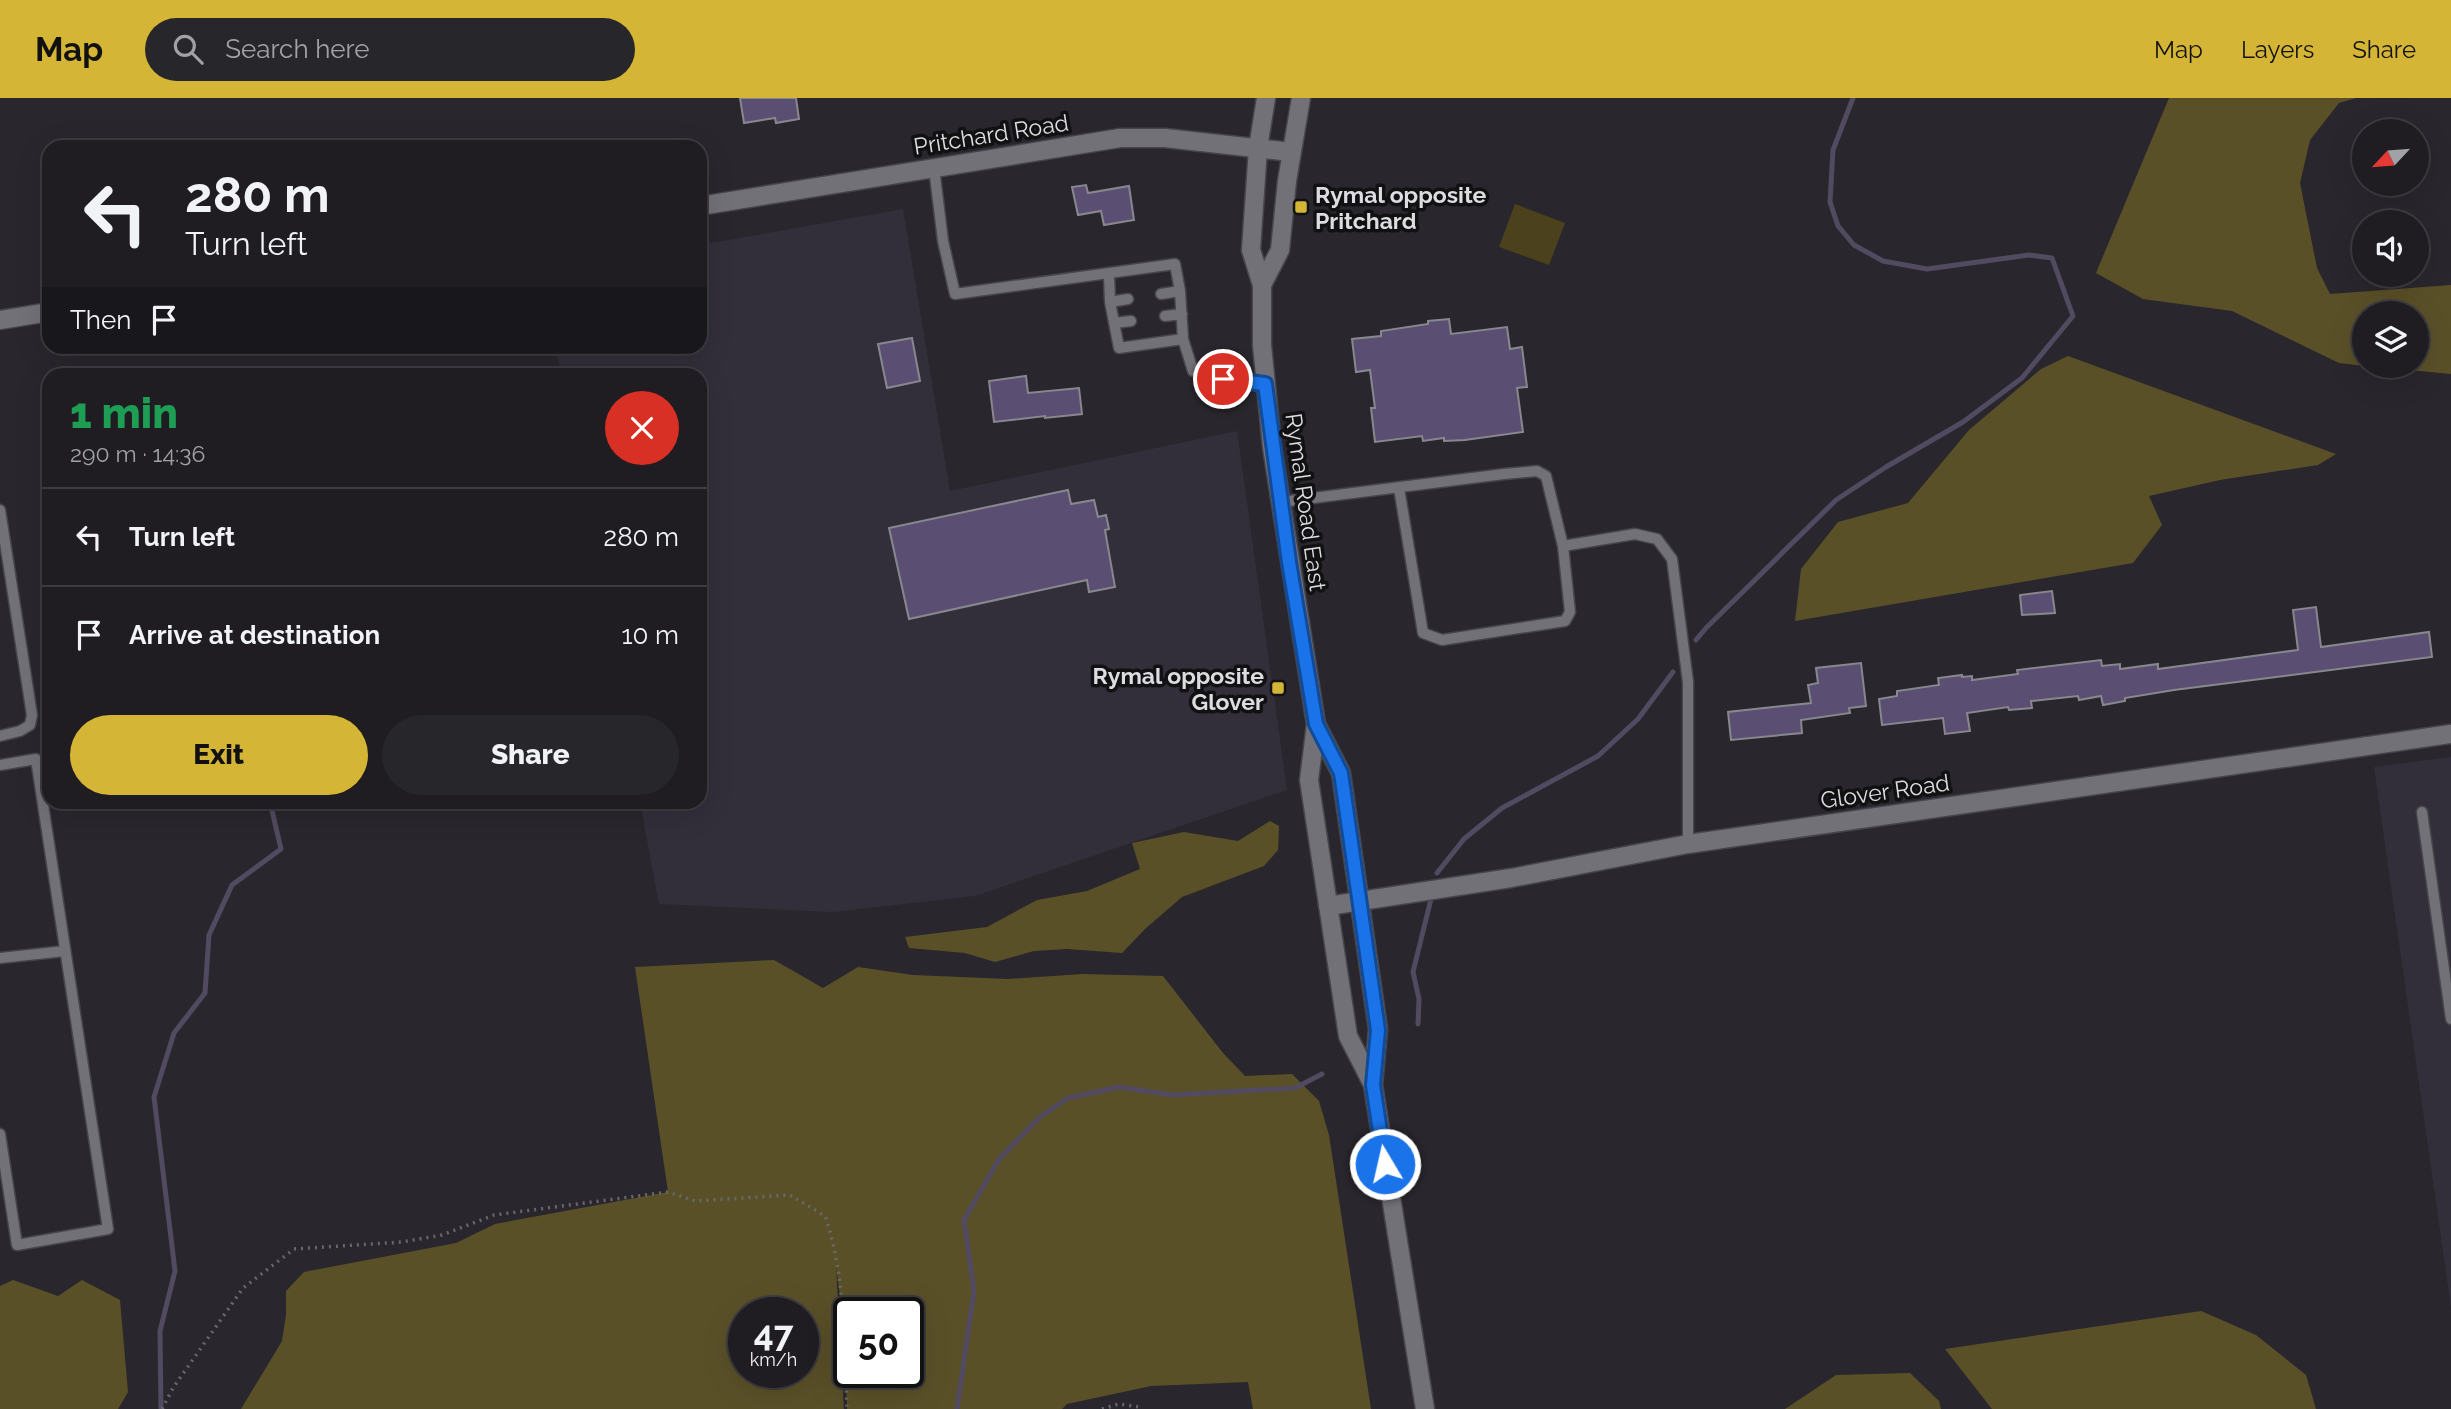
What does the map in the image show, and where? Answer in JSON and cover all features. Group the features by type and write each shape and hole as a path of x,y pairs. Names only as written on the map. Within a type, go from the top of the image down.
{"main road":[{"name":"Rymal Road East","path":"1266,98 1258,148 1251,250 1262,285 1265,384 1316,724 1309,780 1348,1036 1373,1085"},
{"name":"Rymal Road East","path":"1262,285 1280,250 1291,152 1301,98"},
{"name":"Pritchard Road","path":"707,205 1120,138 1165,138 1291,152"},
{"path":"0,320 42,313"},
{"name":"Rymal Road East","path":"1316,724 1341,773 1378,1030 1373,1085 1425,1409"},
{"name":"Glover Road","path":"1328,906 1511,878 1688,844 2451,734"}],"lane":[{"path":"933,168 943,241 955,294 1175,264 1180,291 1183,339 1192,370 1209,377 1265,384"},
{"path":"1109,275 1110,302 1119,348 1183,339"},
{"path":"1161,294 1180,291"},
{"path":"1110,302 1128,299"},
{"path":"1165,316 1182,314"},
{"path":"1114,323 1131,321"},
{"path":"1281,502 1537,471 1546,476 1563,546 1570,612 1565,621 1442,640 1423,633 1399,488"},
{"path":"0,510 32,715 30,725 20,731 0,736"},
{"path":"1563,546 1635,534 1657,539 1672,559 1688,682 1688,844"},
{"path":"0,765 36,759 42,799"},
{"path":"0,1134 17,1245 108,1229 44,809"},
{"path":"2422,812 2446,950 2451,1018"},
{"path":"0,958 65,951"}],"path":[{"path":"162,1409 173,1388 243,1288 294,1249 402,1242 442,1235 494,1215 668,1192 695,1201 790,1195 825,1216 835,1244 844,1328 847,1409"},
{"path":"1102,1409 1119,1404 1141,1409"}],"shaded area":[{"path":"2169,98 2356,98 2339,103 2310,140 2300,183 2317,268 2330,294 2451,285 2451,374 2429,372 2429,301 2352,301 2352,365 2339,363 2232,311 2143,299 2096,273"},
{"path":"1515,204 1565,223 1549,265 1499,247"},
{"path":"903,209 950,491 1237,431 1287,790 975,896 833,912 659,904 641,809 707,809 707,368 560,368 557,354 707,354 707,244"},
{"path":"2068,356 2336,454 2318,465 2220,480 2149,496 2162,525 2133,563 1795,621 1801,569 1838,522 1908,503 1969,430 2041,369"},
{"path":"2451,757 2451,1308 2374,767"},
{"path":"1270,821 1279,826 1278,850 1264,866 1182,897 1122,953 1067,949 1034,951 995,962 965,953 909,948 905,937 987,927 1037,900 1087,891 1140,869 1132,843 1184,832 1238,841"},
{"path":"774,960 823,988 858,967 913,975 1008,979 1082,974 1163,976 1223,1053 1245,1076 1292,1074 1319,1101 1329,1135 1371,1409 1253,1409 1248,1382 1151,1386 1067,1404 1062,1409 847,1409 846,1388 924,1388 924,1297 840,1297 836,1265 838,1297 833,1297 833,1388 843,1388 844,1409 241,1409 282,1341 286,1291 304,1272 456,1243 495,1224 668,1192 635,967"},
{"path":"13,1280 58,1296 82,1280 120,1300 128,1392 118,1409 0,1409 0,1286"},
{"path":"2201,1311 2256,1335 2306,1375 2316,1409 1992,1409 1945,1349"},
{"path":"1910,1373 1939,1401 1941,1409 1785,1409 1836,1375"}],"building":[{"path":"740,98 796,98 799,119 776,123 775,118 744,123"},
{"path":"1086,185 1088,193 1129,186 1134,220 1104,225 1101,211 1078,215 1072,187"},
{"path":"1449,319 1451,334 1507,327 1510,349 1522,347 1527,387 1517,388 1523,432 1465,440 1444,441 1444,438 1423,441 1422,436 1375,442 1371,408 1375,408 1370,370 1356,372 1352,339 1381,336 1381,331"},
{"path":"912,338 920,381 887,388 878,344"},
{"path":"1026,376 1028,393 1079,388 1082,414 994,422 989,381"},
{"path":"1068,490 1071,504 1094,500 1098,517 1106,515 1109,529 1105,530 1115,587 1089,592 1087,580 909,619 889,528"},
{"path":"2052,591 2055,613 2022,615 2020,595"},
{"path":"2316,607 2321,647 2429,632 2432,657 2174,690 2125,698 2125,701 2103,705 2101,696 2079,700 2078,696 2031,701 2032,708 2009,710 2008,707 1967,713 1970,731 1945,734 1943,718 1882,725 1879,699 1897,696 1897,691 1939,685 1938,678 1962,675 1972,676 1972,680 2018,674 2017,670 2101,660 2102,666 2120,664 2120,669 2158,664 2158,669 2298,650 2293,610"},
{"path":"1861,663 1866,706 1849,708 1850,713 1801,720 1802,733 1731,740 1728,712 1811,703 1808,685 1818,683 1816,668"}],"waterway":[{"path":"1696,640 1836,500 1963,422 2022,378 2073,316 2052,258 2029,255 1927,269 1883,261 1854,245 1838,226 1830,202 1833,150 1853,98"},
{"path":"1437,873 1464,839 1502,808 1598,756 1638,719 1673,672"},
{"path":"161,1409 160,1331 175,1271 154,1097 174,1033 205,993 209,935 232,885 281,849 272,809"},
{"path":"1418,1024 1419,999 1413,972 1432,895"},
{"path":"957,1409 974,1291 964,1220 999,1159 1041,1116 1068,1098 1119,1087 1172,1095 1295,1088 1322,1074"}],"place":[{"name":"Rymal opposite Pritchard","path":"1301,207"},
{"name":"Rymal opposite Glover","path":"1278,688"}],"route":[{"path":"1223,379 1265,384 1289,562 1316,724 1341,773 1378,1030 1373,1085 1385,1164"}]}
